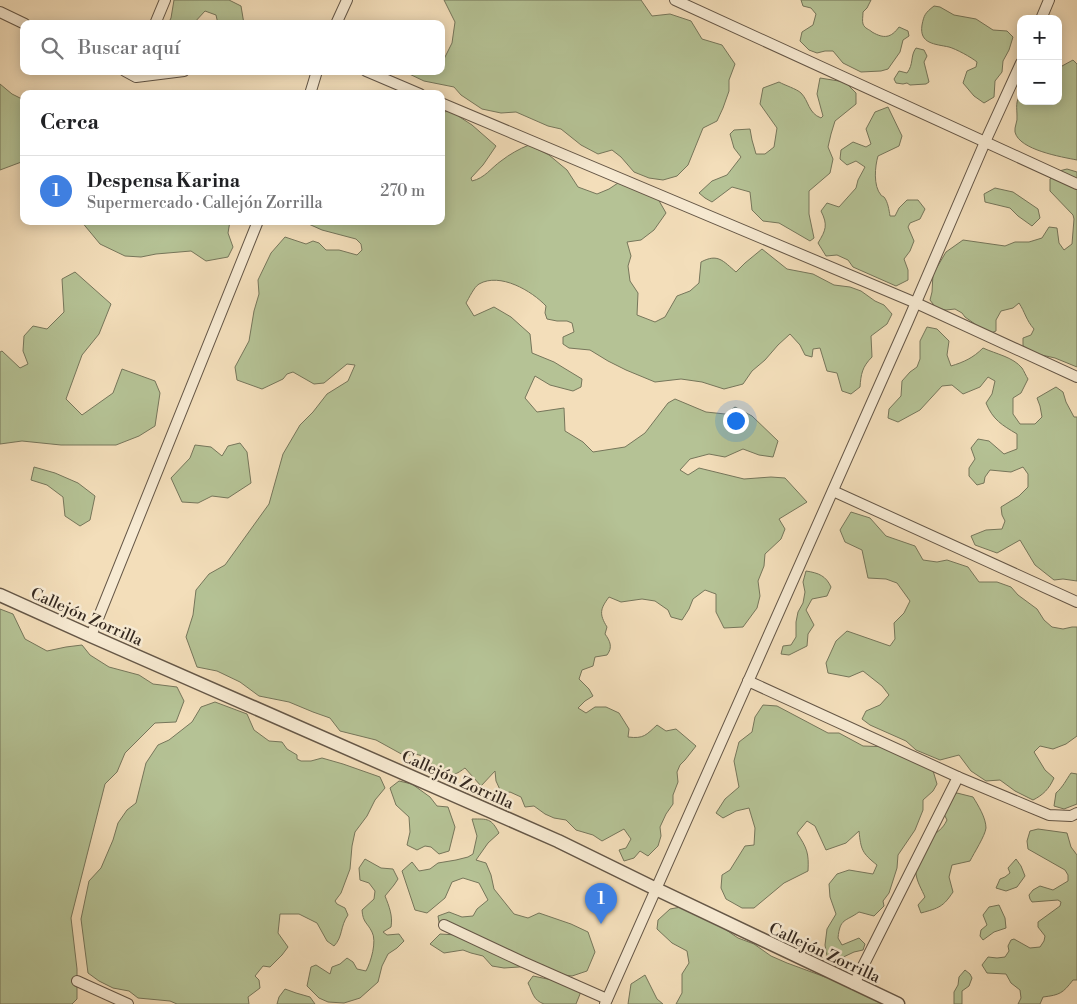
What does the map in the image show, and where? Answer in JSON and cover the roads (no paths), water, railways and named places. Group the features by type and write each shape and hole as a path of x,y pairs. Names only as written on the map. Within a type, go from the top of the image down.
{"street":[{"path":"157,20 165,0"},
{"path":"338,20 347,0"},
{"path":"675,0 1077,184"},
{"path":"1043,15 1049,0"},
{"path":"0,12 20,22"},
{"path":"444,925 606,1002 1017,72"},
{"path":"311,90 316,75"},
{"path":"375,75 411,90"},
{"path":"445,105 916,303 1077,377"},
{"path":"91,636 256,225"},
{"path":"833,491 1077,602"},
{"name":"Callejón Zorrilla","path":"0,595 558,840 656,889 898,1004"},
{"path":"748,681 958,778 1049,815 1071,816 1077,813"},
{"path":"854,984 958,778"},
{"path":"77,981 128,1004"}],"place":[{"name":"Despensa Karina","path":"601,924"}]}
